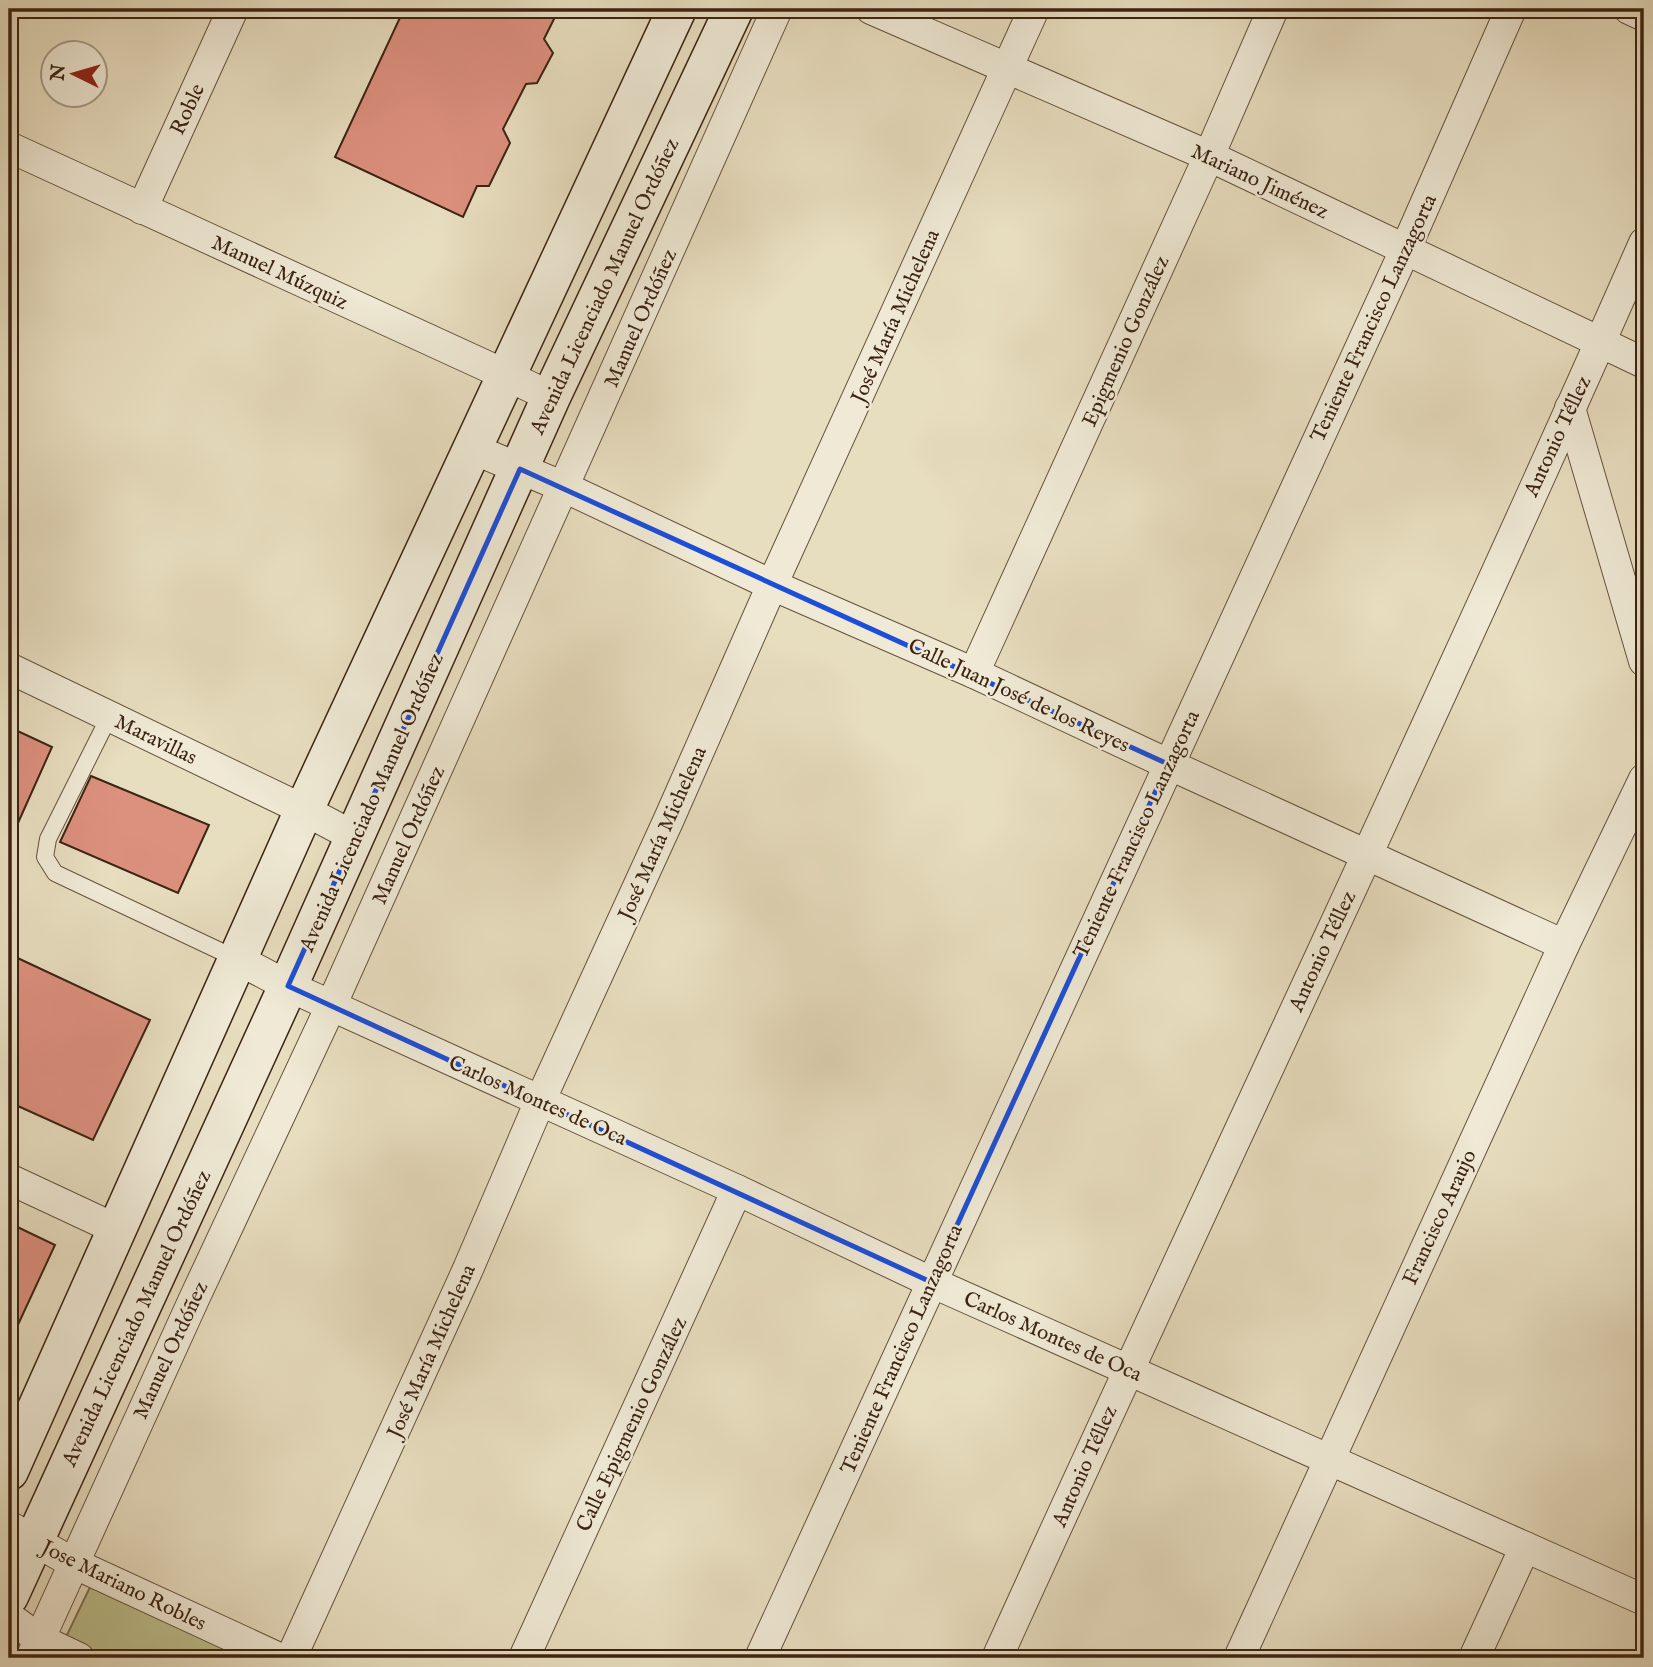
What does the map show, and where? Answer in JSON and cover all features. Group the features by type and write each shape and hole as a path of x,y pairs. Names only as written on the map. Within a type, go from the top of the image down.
{"main road":[{"path":"9,1471 304,810 677,9"},
{"name":"Avenida Licenciado Manuel Ordóñez","path":"9,1597 21,1533 288,986 551,397 734,9"}],"street":[{"name":"Roble","path":"142,209 233,9"},
{"name":"Manuel Ordóñez","path":"35,1649 331,1006 777,9"},
{"name":"Mariano Jiménez","path":"871,9 1209,156 1644,363"},
{"name":"José María Michelena","path":"291,1658 462,1282 540,1101 772,585 1034,9"},
{"name":"Epigmenio González","path":"974,673 1273,9"},
{"name":"Teniente Francisco Lanzagorta","path":"761,1658 1405,250 1511,9"},
{"path":"1629,9 1644,16"},
{"name":"Manuel Múzquiz","path":"9,147 551,397"},
{"name":"Antonio Téllez","path":"997,1658 1367,854 1644,243"},
{"path":"1570,408 1644,661"},
{"name":"Calle Juan José de los Reyes","path":"473,449 564,487 772,585 974,673 1563,945"},
{"name":"Maravillas","path":"9,668 355,837"},
{"name":"Francisco Araujo","path":"1239,1658 1563,945 1644,779"},
{"name":"Carlos Montes de Oca","path":"237,959 288,986 737,1190 931,1282 1644,1600"},
{"path":"9,1179 116,1229"},
{"name":"Calle Epigmenio González","path":"524,1658 737,1190"},
{"name":"Jose Mariano Robles","path":"21,1533 73,1563 279,1658"},
{"path":"1474,1658 1525,1547"},
{"path":"9,1618 35,1649 79,1658"}],"lane":[{"path":"109,717 48,839 45,857 55,873 237,959"}],"highlighted area":[{"path":"520,469 1168,764 931,1282 288,986"}],"green space":[{"path":"92,1583 257,1658 107,1658 65,1639"}],"building":[{"path":"404,9 559,9 544,39 553,53 537,83 526,84 503,129 510,143 489,186 477,186 463,217 335,157"},
{"path":"9,727 52,747 9,843"},
{"path":"91,776 209,825 178,893 60,842"},
{"path":"9,954 150,1020 93,1140 9,1102"},
{"path":"9,1223 55,1245 9,1344"}]}
